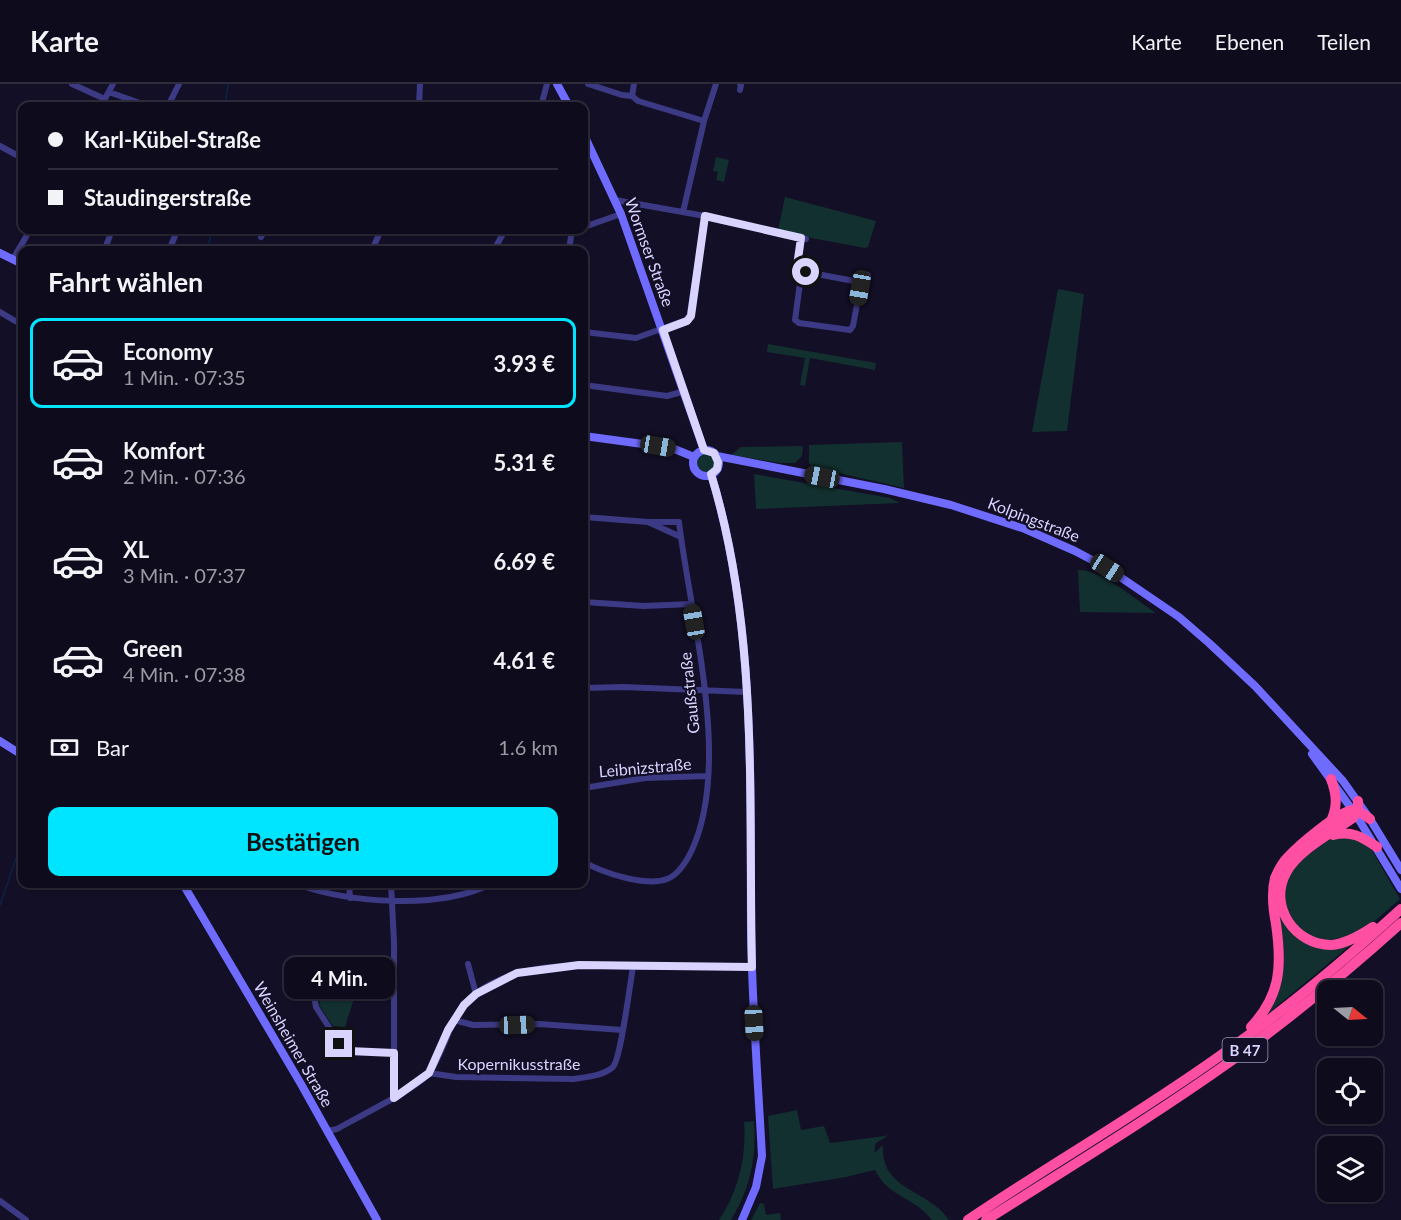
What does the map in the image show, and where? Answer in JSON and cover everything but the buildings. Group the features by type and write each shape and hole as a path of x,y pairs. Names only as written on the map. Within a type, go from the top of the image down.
{"highway":[{"path":"1329,823 1336,804 1336,796 1330,779"},
{"path":"1356,809 1370,819"},
{"path":"1227,1051 1261,1015 1274,992 1280,955 1273,906 1273,891 1277,873 1293,852 1329,823 1346,812 1356,809"},
{"path":"1356,809 1329,835 1298,858 1285,874 1280,897 1286,919 1297,933 1321,944 1340,944 1401,909"},
{"path":"1329,835 1351,833 1366,839 1377,848"},
{"name":"B 47","path":"968,1220 1159,1098 1227,1051 1339,963 1401,909"},
{"name":"B 47","path":"986,1220 1132,1128 1230,1061 1292,1015 1401,923"}],"main road":[{"path":"557,84 567,102"},
{"name":"Wormser Straße","path":"588,143 621,214 704,450"},
{"path":"0,253 18,262"},
{"path":"588,437 672,448 694,457"},
{"path":"711,451 717,456 719,463 714,471 703,476 695,471 694,457 699,452 711,451"},
{"name":"Kolpingstraße","path":"717,456 951,505 1025,530 1076,551 1107,568 1179,617 1255,686 1292,724 1329,765 1401,889"},
{"name":"Kolpingstraße","path":"714,471 726,464 744,462"},
{"path":"714,471 730,553 742,634 751,782 752,967 762,1156 756,1187 742,1220"},
{"name":"Kolpingstraße","path":"1292,724 1330,779 1356,809"},
{"path":"0,741 18,752"},
{"path":"1370,819 1401,870"},
{"name":"Weinsheimer Straße","path":"185,888 377,1220"}],"street":[{"path":"72,84 105,99"},
{"path":"103,102 113,84"},
{"path":"170,102 180,84"},
{"path":"418,102 420,84"},
{"path":"542,102 547,84"},
{"path":"588,84 632,96 638,101 704,121"},
{"path":"632,96 634,84"},
{"path":"683,212 704,121 716,84"},
{"path":"109,92 137,102"},
{"path":"0,146 18,156"},
{"path":"615,200 705,216 804,238 797,266 801,275 795,320 799,323 849,332 853,327 859,285 854,281 806,272 801,275"},
{"path":"588,226 621,214"},
{"path":"588,332 636,338 687,321 691,316 705,216"},
{"path":"13,259 18,250"},
{"path":"859,285 868,275"},
{"path":"0,312 18,323"},
{"path":"588,386 667,396 685,392"},
{"path":"588,517 680,522 681,537 648,522"},
{"name":"Gaußstraße","path":"588,864 605,872 629,878 658,880 673,876 688,857 698,835 706,807 708,776 705,691 681,537"},
{"path":"588,602 644,606 691,604"},
{"path":"588,688 747,692"},
{"name":"Leibnizstraße","path":"588,787 645,778 708,776"},
{"path":"311,888 350,898 379,901 449,897 480,888"},
{"path":"349,888 350,898"},
{"path":"391,888 394,1098"},
{"path":"468,964 476,994"},
{"path":"327,1131 337,1129 394,1098 429,1073 454,1020 464,1005 476,994 517,973 579,965 752,967"},
{"name":"Kopernikusstraße","path":"429,1073 456,1077 573,1079 592,1077 612,1068 617,1060 633,967"},
{"path":"394,987 323,991 314,996 316,1007 343,1049 394,1053"},
{"path":"454,1020 473,1025 539,1024 622,1030"},
{"path":"0,1201 26,1220"}],"green space":[{"path":"716,157 729,160 724,182 716,180 718,172 713,171"},
{"path":"785,197 876,221 868,247 779,232"},
{"path":"1058,289 1084,294 1067,431 1032,432"},
{"path":"768,344 876,363 875,370 810,358 805,386 800,385 805,358 767,352"},
{"path":"902,442 904,488 812,467 809,463 809,445"},
{"path":"803,446 802,456 795,463 780,463 731,455 741,447"},
{"path":"706,453 713,456 716,463 713,470 706,473 699,470 696,463 699,456"},
{"path":"754,474 890,498 900,503 756,509"},
{"path":"1078,570 1087,571 1108,580 1156,613 1080,612"},
{"path":"1346,835 1370,847 1400,899 1369,926 1341,938 1326,940 1313,938 1302,933 1285,907 1285,883 1298,862 1330,839"},
{"path":"1277,914 1280,914 1296,937 1352,944 1265,1016 1282,966 1283,944"},
{"path":"352,992 355,995 345,1027 333,1026 319,1005 322,996"},
{"path":"797,1110 801,1130 824,1126 830,1143 885,1136 888,1133 886,1137 876,1143 874,1153 883,1145 884,1160 889,1172 897,1181 940,1210 949,1220 932,1220 925,1212 887,1186 875,1170 773,1189 768,1116"},
{"path":"754,1121 753,1160 743,1197 731,1220 719,1220 731,1198 740,1173 744,1148 744,1122"},
{"path":"760,1203 764,1204 766,1215 780,1213 781,1220 751,1220"}],"waterway":[{"path":"226,102 228,84"},
{"path":"209,246 210,234"},
{"path":"0,905 18,853"}],"route":[{"path":"339,1044 343,1049 349,1051 394,1053 394,1098 429,1073 448,1030 464,1005 476,994 517,973 579,965 752,967 751,765 748,709 742,634 730,553 719,498 711,474 717,469 718,462 714,453 704,450 663,330 687,321 691,316 705,216 801,238 797,266 801,275 806,272"}]}
